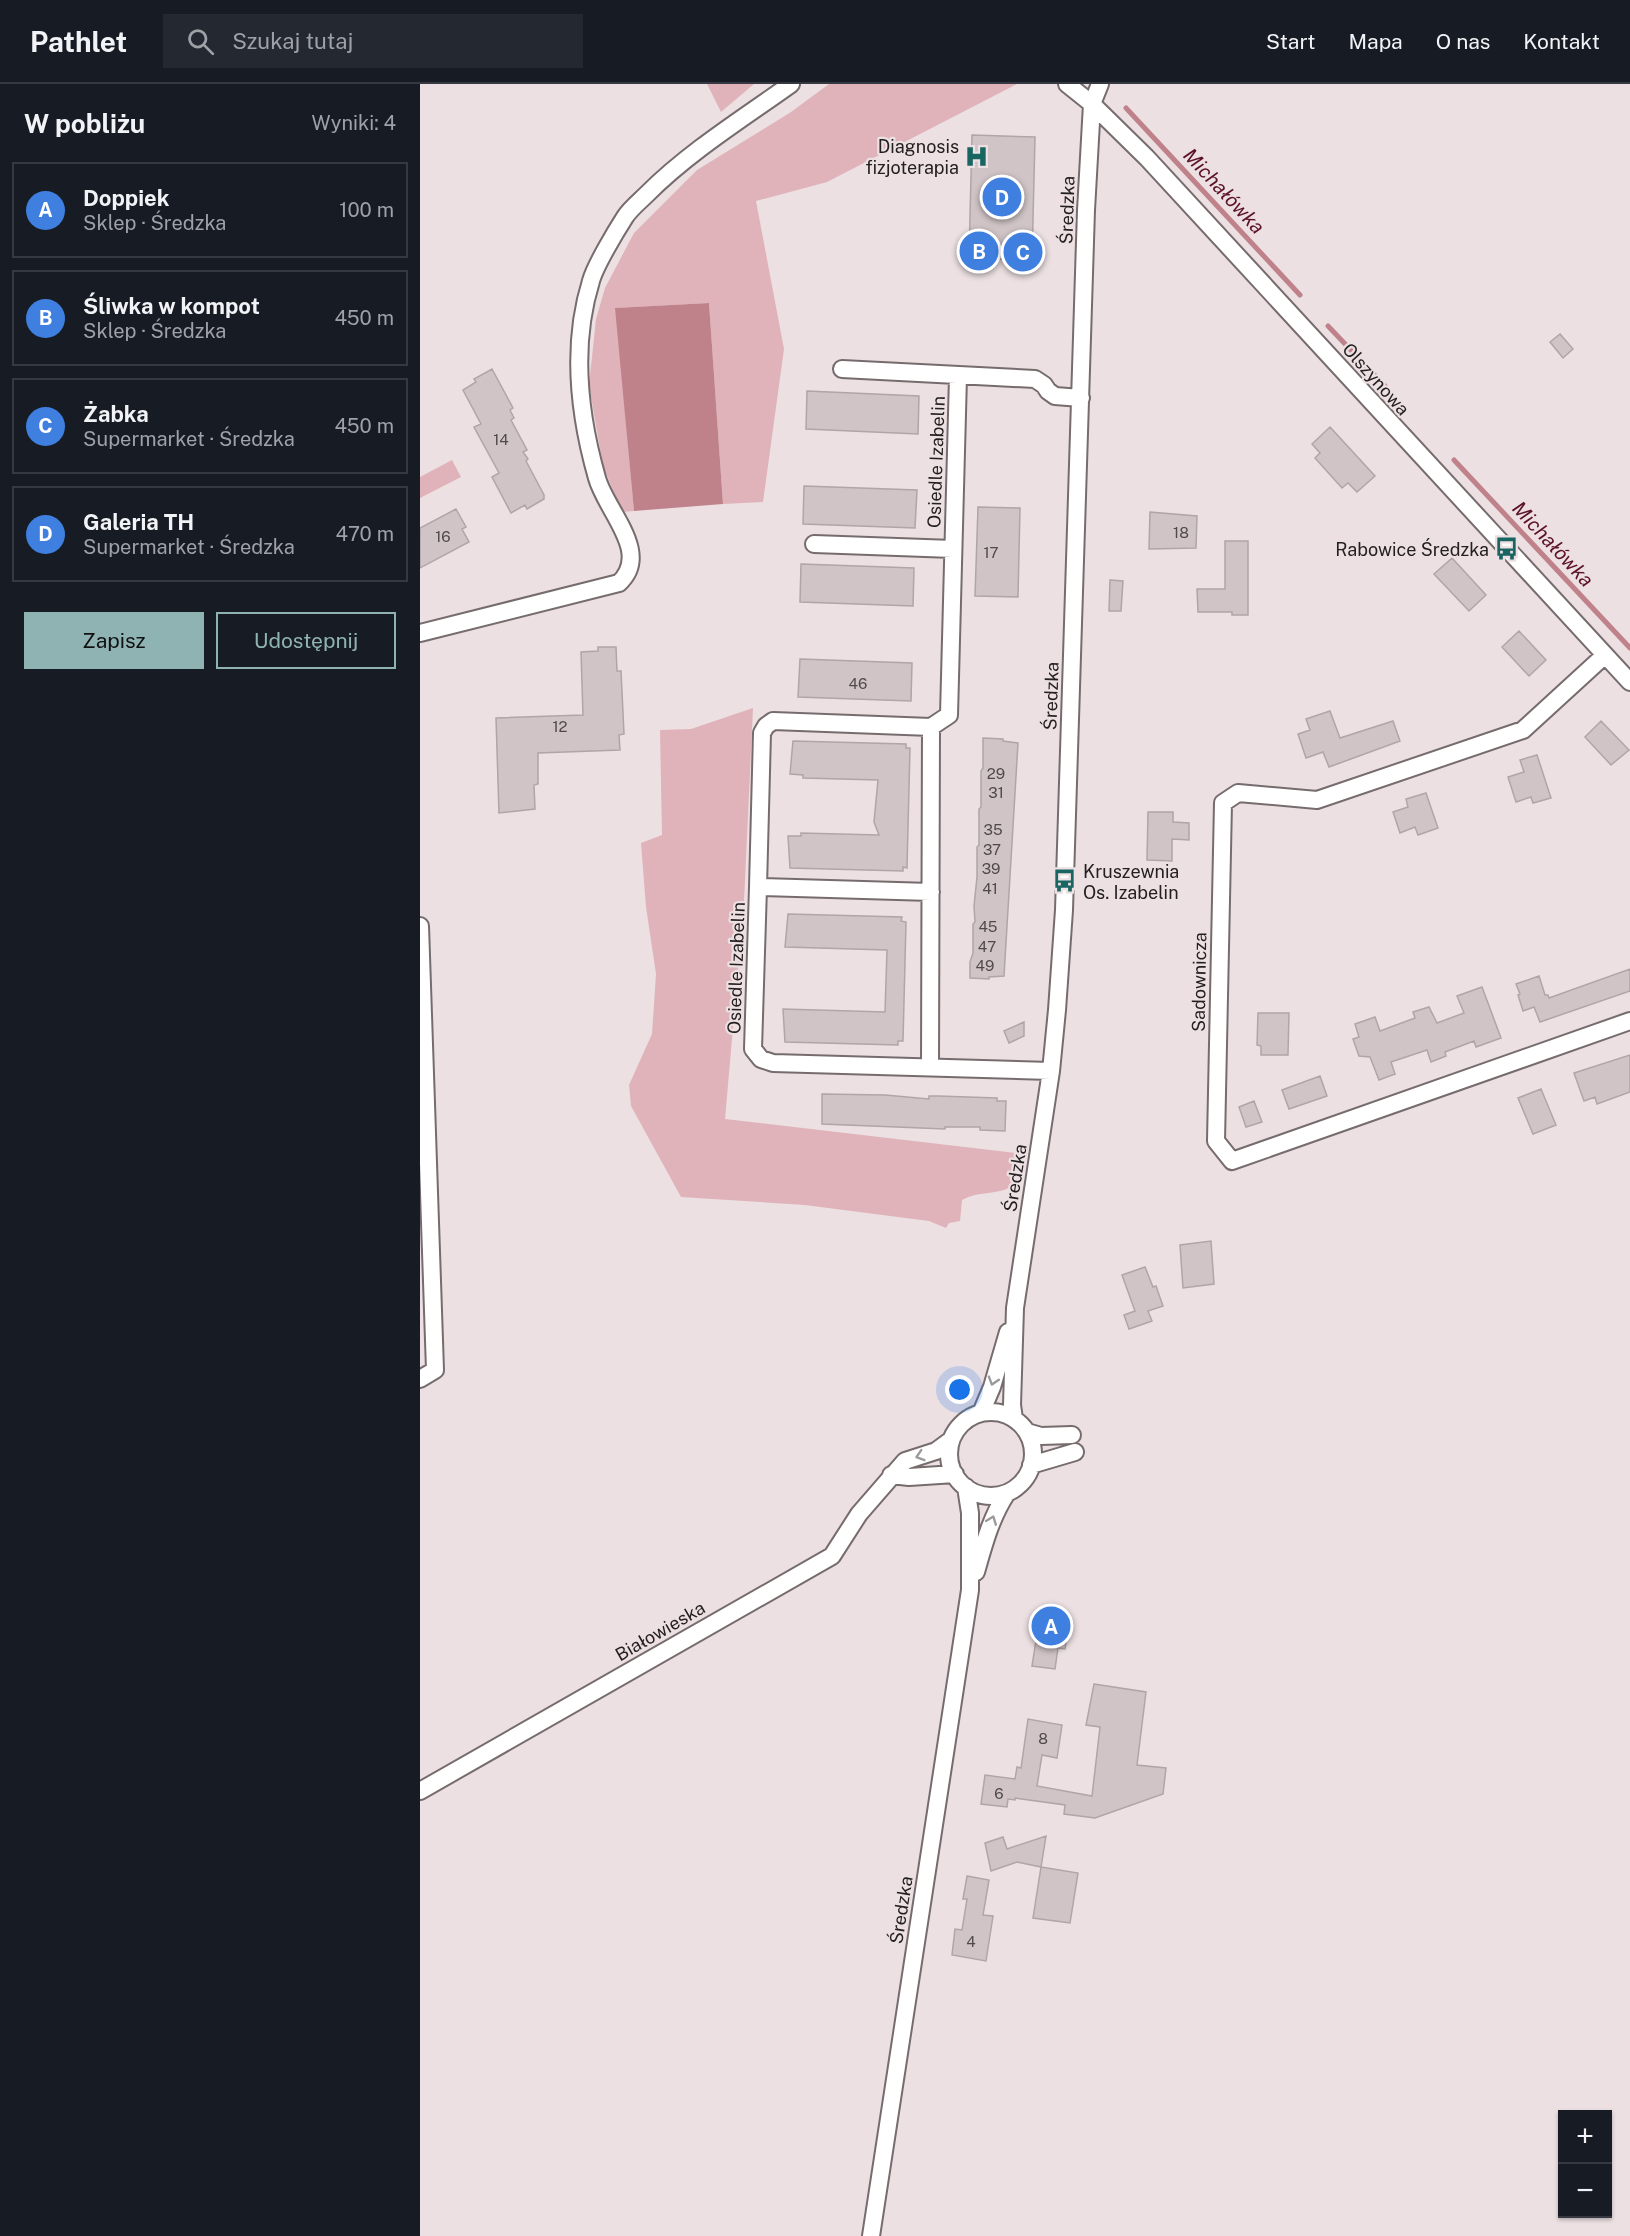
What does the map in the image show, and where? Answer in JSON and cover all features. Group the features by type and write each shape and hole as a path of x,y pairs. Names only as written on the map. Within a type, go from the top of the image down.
{"street":[{"path":"420,633 619,584 627,576 632,564 631,550 597,480 578,387 580,343 591,280 626,215 671,171 790,84"},
{"name":"Olszynowa","path":"1067,84 1092,104 1147,158 1630,682"},
{"name":"Średzka","path":"1014,1419 1012,1405 1015,1308 1050,1071 1064,910 1086,210 1092,104 1100,84"},
{"name":"Osiedle Izabelin","path":"842,369 1035,379 1054,396 1081,398"},
{"name":"Osiedle Izabelin","path":"958,376 949,715 931,727 773,721 766,726 762,733 753,1049 761,1059 773,1063 1050,1071"},
{"name":"Osiedle Izabelin","path":"814,544 953,549"},
{"name":"Sadownicza","path":"1605,655 1524,730 1317,800 1238,793 1223,803 1216,1141 1232,1161 1630,1021"},
{"path":"930,1067 931,727"},
{"name":"Osiedle Izabelin","path":"758,887 931,892"},
{"path":"420,926 435,1370 420,1379"},
{"name":"Średzka","path":"981,1413 992,1387 1015,1308"},
{"path":"981,1413 998,1413 1014,1419 1027,1432 1032,1449 1031,1465 1024,1480 1007,1492 986,1496 975,1493 954,1474 949,1458 951,1440 963,1423 981,1413"},
{"path":"1027,1432 1073,1443 1031,1465"},
{"name":"Białowieska","path":"420,1791 832,1556 859,1514 905,1461 936,1450 951,1440"},
{"path":"891,1475 909,1478 954,1474"},
{"name":"Średzka","path":"966,1487 970,1513 970,1590"},
{"name":"Średzka","path":"871,2236 970,1590 988,1529 996,1509 1007,1492"}],"shaded area":[{"path":"707,84 754,84 721,112"},
{"path":"829,84 1017,84 827,182 756,201 784,349 763,502 723,504 709,303 616,308 634,511 622,512 603,466 589,385 596,319 605,288 634,233 697,170 791,112"},
{"path":"709,303 723,504 634,511 615,308"},
{"path":"452,460 461,477 420,498 420,477"},
{"path":"753,708 744,902 725,1119 1016,1153 1011,1187 962,1200 960,1221 949,1223 946,1228 929,1221 805,1205 681,1197 631,1106 629,1085 652,1034 656,974 646,907 641,843 662,835 660,730 691,729"}],"building":[{"path":"972,135 1035,137 1032,260 969,258"},
{"path":"1560,334 1573,349 1563,358 1550,342"},
{"path":"492,369 513,408 510,410 514,418 511,420 527,450 523,452 528,459 526,461 544,495 544,499 527,509 525,505 511,513 492,477 499,473 474,427 481,424 463,390 476,382 474,379"},
{"path":"807,391 919,396 918,434 806,429"},
{"path":"1330,427 1375,476 1357,492 1348,483 1342,488 1315,458 1320,453 1312,444"},
{"path":"804,486 917,490 915,528 803,524"},
{"path":"978,507 1020,508 1018,597 975,596"},
{"path":"456,509 466,527 462,529 469,542 420,568 420,528"},
{"path":"1150,512 1197,516 1196,548 1149,549"},
{"path":"1225,541 1248,541 1248,615 1232,615 1232,612 1198,612 1197,589 1225,589"},
{"path":"1452,558 1486,595 1469,611 1434,574"},
{"path":"801,564 914,568 913,606 800,602"},
{"path":"1110,580 1123,581 1121,611 1109,611"},
{"path":"1519,631 1546,660 1529,676 1502,647"},
{"path":"598,647 616,647 617,671 621,671 624,734 619,735 620,750 538,753 538,784 534,785 535,809 499,813 496,718 583,715 581,652 598,651"},
{"path":"800,659 912,663 911,701 798,697"},
{"path":"1330,711 1340,738 1393,721 1400,741 1329,767 1323,752 1306,758 1298,734 1310,730 1306,719"},
{"path":"1601,721 1629,750 1611,765 1585,737"},
{"path":"983,738 1003,739 1003,741 1018,743 1004,976 989,977 989,979 970,978 973,924 975,922"},
{"path":"793,741 906,744 906,748 910,748 907,868 903,867 903,871 790,868 788,836 801,836 801,833 879,835 874,822 878,780 803,778 803,775 790,774"},
{"path":"1537,755 1551,798 1533,803 1531,797 1516,802 1508,777 1524,772 1520,760"},
{"path":"1426,793 1438,828 1418,835 1415,827 1400,833 1393,812 1408,807 1406,799"},
{"path":"1148,812 1173,812 1173,822 1189,823 1189,840 1172,839 1172,861 1147,860"},
{"path":"788,914 902,917 901,921 906,922 903,1041 898,1041 898,1045 785,1042 783,1009 885,1012 887,950 785,947"},
{"path":"1630,969 1630,991 1540,1022 1534,1007 1523,1011 1516,984 1539,976 1545,995 1549,998"},
{"path":"1482,987 1501,1038 1476,1047 1474,1041 1445,1052 1446,1056 1431,1062 1427,1050 1391,1062 1395,1074 1379,1080 1370,1057 1359,1056 1353,1039 1359,1037 1355,1024 1375,1017 1380,1031 1415,1018 1413,1012 1429,1007 1437,1023 1464,1013 1457,996"},
{"path":"1258,1013 1289,1013 1288,1055 1261,1055 1261,1046 1257,1045"},
{"path":"1024,1022 1024,1036 1009,1043 1004,1031"},
{"path":"1630,1055 1630,1092 1597,1104 1595,1097 1584,1101 1574,1073"},
{"path":"1320,1076 1327,1096 1289,1109 1282,1090"},
{"path":"1541,1089 1556,1125 1533,1134 1518,1098"},
{"path":"822,1094 885,1095 929,1099 929,1096 997,1098 997,1101 1006,1101 1005,1131 980,1130 980,1127 945,1127 945,1129 822,1124"},
{"path":"1254,1101 1262,1122 1246,1127 1239,1107"},
{"path":"1211,1241 1214,1284 1183,1288 1180,1245"},
{"path":"1145,1267 1153,1287 1156,1286 1163,1306 1148,1311 1152,1321 1129,1329 1124,1315 1135,1311 1122,1275"},
{"path":"1040,1615 1063,1619 1060,1636 1067,1637 1065,1649 1058,1648 1055,1669 1032,1666"},
{"path":"1094,1684 1146,1692 1137,1765 1166,1768 1163,1794 1095,1818 1064,1814 1065,1805 1015,1798 1015,1800 1008,1799 1007,1807 981,1804 985,1775 1015,1779 1017,1767 1021,1768 1028,1719 1062,1725 1057,1758 1042,1755 1037,1786 1092,1796 1100,1727 1086,1725"},
{"path":"1046,1836 1041,1867 1017,1862 991,1871 985,1843 1003,1837 1007,1849"},
{"path":"1041,1867 1078,1873 1070,1923 1033,1918"},
{"path":"967,1876 989,1880 983,1915 993,1916 986,1961 952,1955 955,1929 962,1930 967,1899 963,1899"}],"waterway":[{"name":"Michałówka","path":"1126,108 1300,295"},
{"name":"Michałówka","path":"1328,326 1385,386"},
{"name":"Michałówka","path":"1454,460 1630,648"}],"place":[{"name":"Diagnosis fizjoterapia","path":"977,156"},
{"name":"Galeria TH","path":"1002,197"},
{"name":"Śliwka w kompot","path":"979,251"},
{"name":"Żabka","path":"1023,252"},
{"name":"Rabowice Średzka","path":"1507,549"},
{"name":"Kruszewnia Os. Izabelin","path":"1065,881"},
{"name":"Doppiek","path":"1051,1626"}]}
